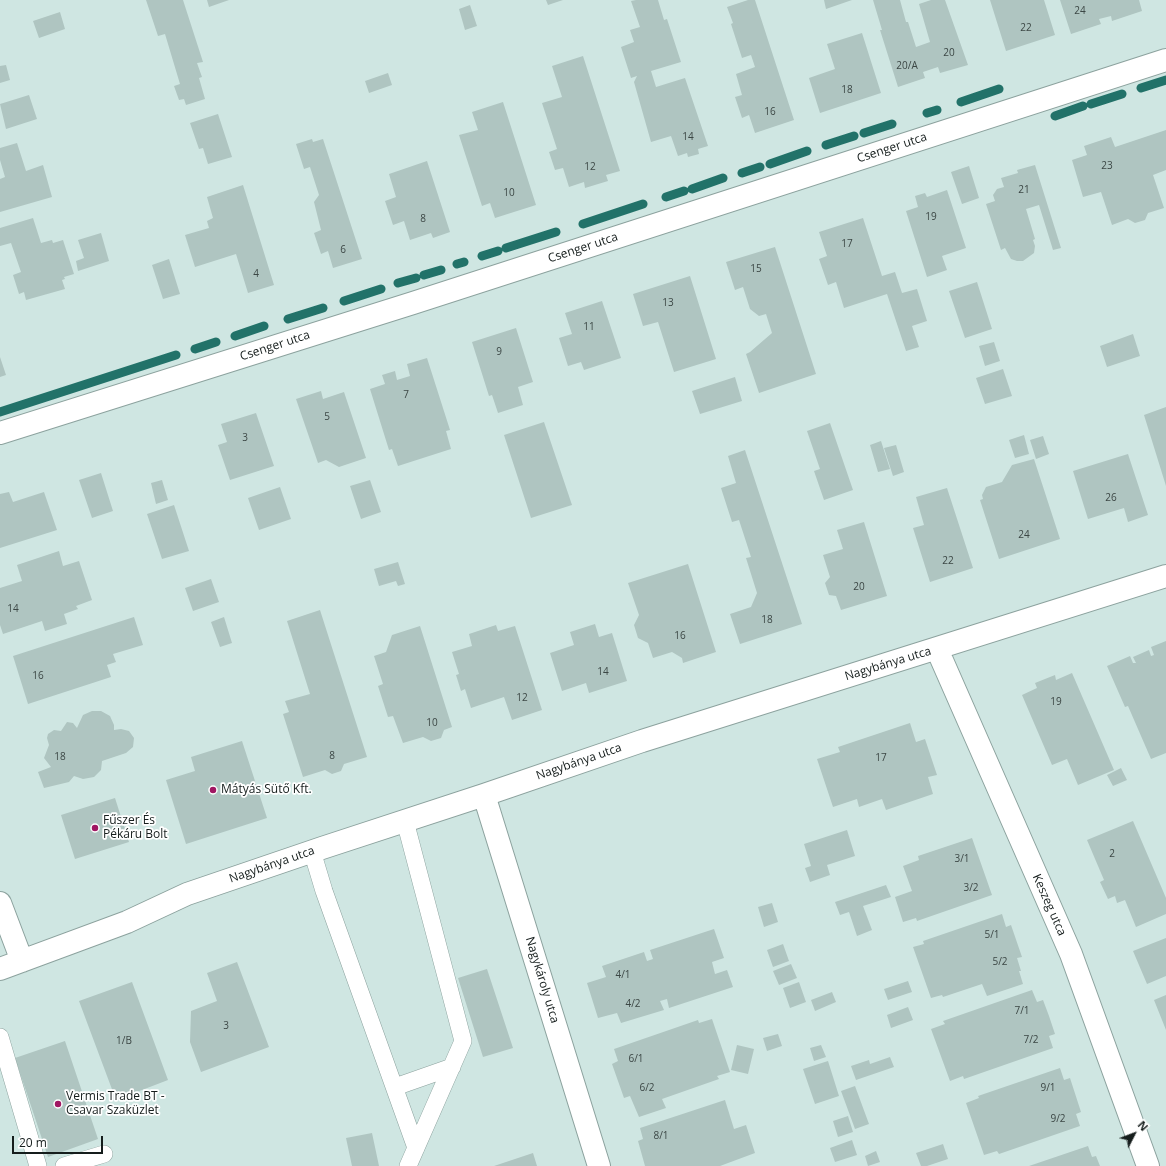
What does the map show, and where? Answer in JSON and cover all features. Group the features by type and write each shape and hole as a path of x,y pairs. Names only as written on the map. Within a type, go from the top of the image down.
{"street":[{"name":"Csenger utca","path":"0,433 413,303 1166,60"},
{"name":"Nagybánya utca","path":"0,969 126,922 187,894 312,851 484,795 642,741 1166,576"},
{"name":"Keszeg utca","path":"937,649 1071,954 1148,1166"},
{"name":"Nagykároly utca","path":"484,795 599,1166"},
{"path":"0,903 22,961"}],"lane":[{"path":"405,821 463,1041 408,1166"},
{"path":"312,851 324,890 416,1148"},
{"path":"0,1037 38,1166"},
{"path":"395,1087 452,1067"},
{"path":"64,1166 104,1154"}],"building":[{"path":"146,0 183,0 203,62 197,63 202,77 199,78 205,99 186,105 184,99 179,100 174,86 180,84 165,34 158,36"},
{"path":"207,0 229,0 209,7"},
{"path":"546,0 563,0 548,5"},
{"path":"658,0 664,20 667,19 681,62 651,71 656,87 685,78 708,146 698,149 699,154 688,157 687,153 678,156 671,136 651,142 634,82 637,76 631,78 621,47 634,42 630,30 640,27 631,1"},
{"path":"748,0 755,0 794,120 755,133 749,115 742,118 735,97 742,95 736,74 755,67 751,55 742,58 731,24 733,23 727,7"},
{"path":"824,0 852,0 826,9"},
{"path":"873,0 900,0 906,22 908,22 916,47 930,42 919,4 931,0 945,0 968,65 940,73 938,67 923,72 925,78 898,87 880,30 882,30"},
{"path":"990,0 1044,0 1055,35 1006,51"},
{"path":"1060,0 1139,0 1142,11 1112,21 1111,16 1099,19 1101,24 1071,34"},
{"path":"470,5 477,26 465,30 459,9"},
{"path":"60,12 65,29 39,38 33,21"},
{"path":"862,33 881,93 820,113 809,78 835,69 827,44"},
{"path":"583,56 620,171 606,175 608,181 585,188 584,182 569,187 563,168 555,170 549,152 557,149 542,103 562,97 552,66"},
{"path":"6,65 10,80 0,83 0,66"},
{"path":"388,73 392,85 369,93 365,81"},
{"path":"29,95 37,119 6,129 0,104"},
{"path":"503,102 536,205 495,218 490,203 482,206 459,135 478,130 472,112"},
{"path":"218,114 232,157 208,164 203,148 199,149 190,123"},
{"path":"1166,130 1166,170 1153,175 1164,208 1148,213 1145,220 1135,223 1128,219 1112,225 1101,192 1083,197 1072,160 1087,155 1084,146 1111,137 1115,147"},
{"path":"312,139 313,142 323,139 362,259 333,268 328,251 321,254 314,233 321,230 314,202 319,195 310,167 304,169 296,144"},
{"path":"17,143 26,171 43,165 52,197 0,212 0,179 5,177 0,160 0,148"},
{"path":"427,161 450,232 433,238 431,233 410,240 404,221 393,225 385,201 396,197 389,174"},
{"path":"1035,165 1061,248 1053,250 1039,205 1026,209 1035,239 1033,240 1035,246 1034,253 1023,261 1017,261 1011,259 1005,248 1001,250 986,204 995,201 993,195 997,189 1004,187 1001,178 1018,173 1017,170"},
{"path":"969,166 979,198 962,204 951,172"},
{"path":"243,185 274,285 248,293 236,254 195,267 185,235 209,228 207,221 213,218 207,197"},
{"path":"947,190 966,248 942,256 947,270 927,277 906,211 918,207 915,196 925,193 927,197"},
{"path":"33,218 41,243 52,240 53,243 63,240 74,274 64,277 65,279 62,280 65,289 26,300 24,292 19,294 13,275 21,272 11,243 0,246 0,228"},
{"path":"863,218 882,276 895,272 902,293 917,289 927,321 912,326 919,347 906,351 887,294 844,308 836,282 828,285 819,259 827,256 819,232"},
{"path":"101,233 109,261 78,271 76,261 84,258 78,240"},
{"path":"775,247 816,374 759,393 746,354 772,333 766,314 759,316 750,309 743,287 735,290 726,262"},
{"path":"169,259 180,294 163,299 152,265"},
{"path":"690,276 716,359 674,372 658,322 643,326 633,294"},
{"path":"977,282 992,329 965,338 949,291"},
{"path":"602,301 621,358 584,370 581,362 568,366 559,338 572,334 565,313"},
{"path":"516,328 533,382 518,387 523,405 498,413 492,395 489,396 472,342"},
{"path":"1133,334 1140,356 1107,367 1100,346"},
{"path":"994,342 1000,361 985,366 979,346"},
{"path":"0,357 6,375 0,377"},
{"path":"427,358 450,430 446,431 451,449 398,466 392,449 389,450 370,389 385,384 382,375 395,371 397,380 410,376 407,364"},
{"path":"1003,369 1012,396 985,404 976,378"},
{"path":"735,377 742,401 700,414 692,391"},
{"path":"321,391 323,399 344,392 366,458 339,467 326,460 318,463 296,399"},
{"path":"1166,407 1166,486 1144,415"},
{"path":"256,413 274,466 230,480 218,445 227,442 221,424"},
{"path":"544,422 572,505 531,518 504,435"},
{"path":"830,423 853,490 824,500 814,471 820,469 807,431"},
{"path":"1024,435 1029,454 1015,458 1009,440"},
{"path":"1043,436 1049,454 1036,459 1030,440"},
{"path":"881,441 890,469 878,472 870,445"},
{"path":"896,445 904,472 893,476 884,448"},
{"path":"745,450 802,624 740,644 730,614 751,607 757,593 746,558 751,557 739,520 732,522 721,488 736,483 728,456"},
{"path":"1128,454 1148,515 1128,522 1124,508 1088,519 1073,471"},
{"path":"1034,459 1060,539 999,559 980,500 983,499 982,495 986,487 1002,482 1012,465"},
{"path":"101,473 113,511 92,518 79,480"},
{"path":"162,480 168,500 156,504 151,483"},
{"path":"370,480 381,512 361,519 350,486"},
{"path":"280,487 291,519 259,530 248,498"},
{"path":"947,488 973,568 930,582 913,528 924,525 916,497"},
{"path":"9,492 13,502 44,492 57,530 0,548 0,494"},
{"path":"174,505 189,551 162,559 147,514"},
{"path":"864,522 887,596 841,610 836,596 829,595 825,583 830,577 823,555 843,549 837,530"},
{"path":"59,551 63,566 79,561 92,600 76,606 78,609 64,614 67,624 45,631 42,621 3,634 0,625 0,588 22,581 17,565"},
{"path":"398,562 405,584 398,586 396,581 379,586 374,569"},
{"path":"688,564 716,652 683,663 682,658 672,652 653,658 648,643 638,638 634,625 639,615 628,583"},
{"path":"211,579 219,602 193,611 185,588"},
{"path":"320,610 367,757 344,764 341,771 332,774 325,770 303,777 283,714 289,712 285,701 310,694 287,621"},
{"path":"134,617 143,645 113,654 116,662 107,665 111,677 28,704 13,656"},
{"path":"224,617 232,643 220,647 211,622"},
{"path":"595,624 599,637 612,633 627,681 589,693 586,683 562,691 550,653 574,645 570,632"},
{"path":"496,625 498,631 515,626 542,710 512,720 504,697 471,708 465,689 461,691 456,675 459,674 452,652 472,646 469,634"},
{"path":"420,626 452,727 444,730 441,738 431,741 423,737 403,743 393,716 388,717 378,686 383,684 374,656 386,652 392,635"},
{"path":"1166,641 1166,753 1151,759 1128,706 1125,707 1107,666 1130,656 1133,663 1136,663 1133,657 1149,650 1151,656 1154,655 1151,647"},
{"path":"1072,673 1114,770 1078,785 1067,759 1052,765 1022,695 1037,688 1035,683 1055,675 1056,680"},
{"path":"92,711 101,711 110,716 114,725 114,730 121,729 129,731 134,738 133,747 126,753 102,761 101,770 94,777 83,779 74,776 69,782 44,788 38,772 51,767 44,758 49,745 47,738 48,734 54,730 61,731 67,722 73,723 77,728 83,715"},
{"path":"910,723 916,742 925,739 937,775 928,777 933,794 886,810 882,799 859,807 857,799 833,807 817,759 840,752 838,747"},
{"name":"Mátyás Sütő Kft.","path":"242,741 267,818 186,844 166,780 195,771 191,757"},
{"path":"1121,768 1127,780 1113,786 1107,775"},
{"name":"Fűszer És Pékáru Bolt","path":"115,798 129,842 75,859 61,815"},
{"path":"1133,821 1166,898 1166,914 1136,927 1125,900 1117,903 1115,896 1108,899 1100,882 1104,880 1087,840"},
{"path":"847,830 855,856 827,865 830,875 810,882 805,868 811,866 804,844"},
{"path":"972,838 992,895 917,921 916,918 903,922 895,897 912,891 903,866 919,860 918,856"},
{"path":"886,885 891,897 863,906 872,930 857,936 849,912 840,915 835,902"},
{"path":"772,903 778,922 764,927 758,907"},
{"path":"1002,914 1006,927 1011,925 1022,957 1017,958 1023,984 987,996 982,984 943,997 942,995 931,998 913,947 924,944 923,941"},
{"path":"714,929 724,958 712,962 715,974 727,970 733,987 669,1008 667,999 660,1001 664,1010 621,1023 617,1013 598,1018 587,983 606,977 602,966 644,952 647,961 653,959 650,950"},
{"path":"1166,938 1166,976 1147,984 1133,951"},
{"path":"783,944 789,961 773,967 767,950"},
{"path":"237,962 269,1047 201,1072 190,1042 191,1011 217,1001 207,973"},
{"path":"791,964 797,978 779,985 773,971"},
{"path":"487,969 513,1048 483,1057 458,978"},
{"path":"908,981 912,992 888,1000 884,989"},
{"path":"132,982 168,1080 116,1100 79,1001"},
{"path":"799,982 806,1002 790,1008 783,988"},
{"path":"1032,990 1037,1002 1043,1000 1049,1016 1055,1034 1049,1036 1053,1048 964,1079 963,1076 950,1081 931,1029 945,1024 943,1021"},
{"path":"832,992 836,1002 815,1011 811,1000"},
{"path":"1166,995 1166,1030 1154,1000"},
{"path":"908,1007 913,1020 891,1028 887,1015"},
{"path":"712,1019 730,1072 717,1076 719,1079 662,1099 666,1108 639,1117 630,1096 624,1098 612,1064 618,1061 614,1049 698,1020 699,1023"},
{"path":"778,1034 782,1046 767,1051 763,1038"},
{"name":"Vermis Trade BT - Csavar Szaküzlet","path":"65,1041 98,1139 48,1157 15,1058"},
{"path":"737,1045 754,1049 748,1074 731,1070"},
{"path":"821,1045 826,1057 814,1061 810,1048"},
{"path":"890,1057 894,1067 856,1080 851,1066 869,1060 870,1064"},
{"path":"828,1061 839,1096 815,1104 803,1069"},
{"path":"1060,1068 1064,1080 1070,1078 1081,1112 1076,1114 1080,1126 999,1154 997,1151 984,1155 966,1103 979,1098 978,1096"},
{"path":"855,1086 869,1124 855,1129 841,1091"},
{"path":"725,1100 734,1129 746,1125 755,1153 720,1166 645,1166 638,1141 643,1139 640,1128"},
{"path":"848,1116 853,1132 838,1137 833,1121"},
{"path":"372,1133 379,1166 352,1166 346,1138"},
{"path":"852,1140 857,1155 835,1162 830,1148"},
{"path":"943,1144 948,1159 927,1166 921,1166 916,1153"},
{"path":"1088,1146 1092,1157 1096,1156 1100,1166 1029,1166"},
{"path":"876,1151 880,1162 868,1166 865,1156"},
{"path":"533,1153 537,1166 494,1166"}],"waterway":[{"path":"1141,88 1166,80"},
{"path":"961,102 999,89"},
{"path":"1091,104 1122,94"},
{"path":"1055,116 1083,106"},
{"path":"927,113 937,110"},
{"path":"864,133 892,124"},
{"path":"826,145 854,136"},
{"path":"770,164 807,151"},
{"path":"742,173 760,167"},
{"path":"692,189 723,178"},
{"path":"666,197 684,191"},
{"path":"583,224 643,204"},
{"path":"506,248 556,232"},
{"path":"482,256 498,251"},
{"path":"457,264 464,262"},
{"path":"424,275 441,270"},
{"path":"398,283 416,278"},
{"path":"344,301 381,289"},
{"path":"288,319 323,308"},
{"path":"235,336 264,326"},
{"path":"195,349 216,342"},
{"path":"0,412 176,355"}],"place":[{"name":"Mátyás Sütő Kft.","path":"213,790"},
{"name":"Fűszer És Pékáru Bolt","path":"95,828"},
{"name":"Vermis Trade BT - Csavar Szaküzlet","path":"58,1104"}]}
